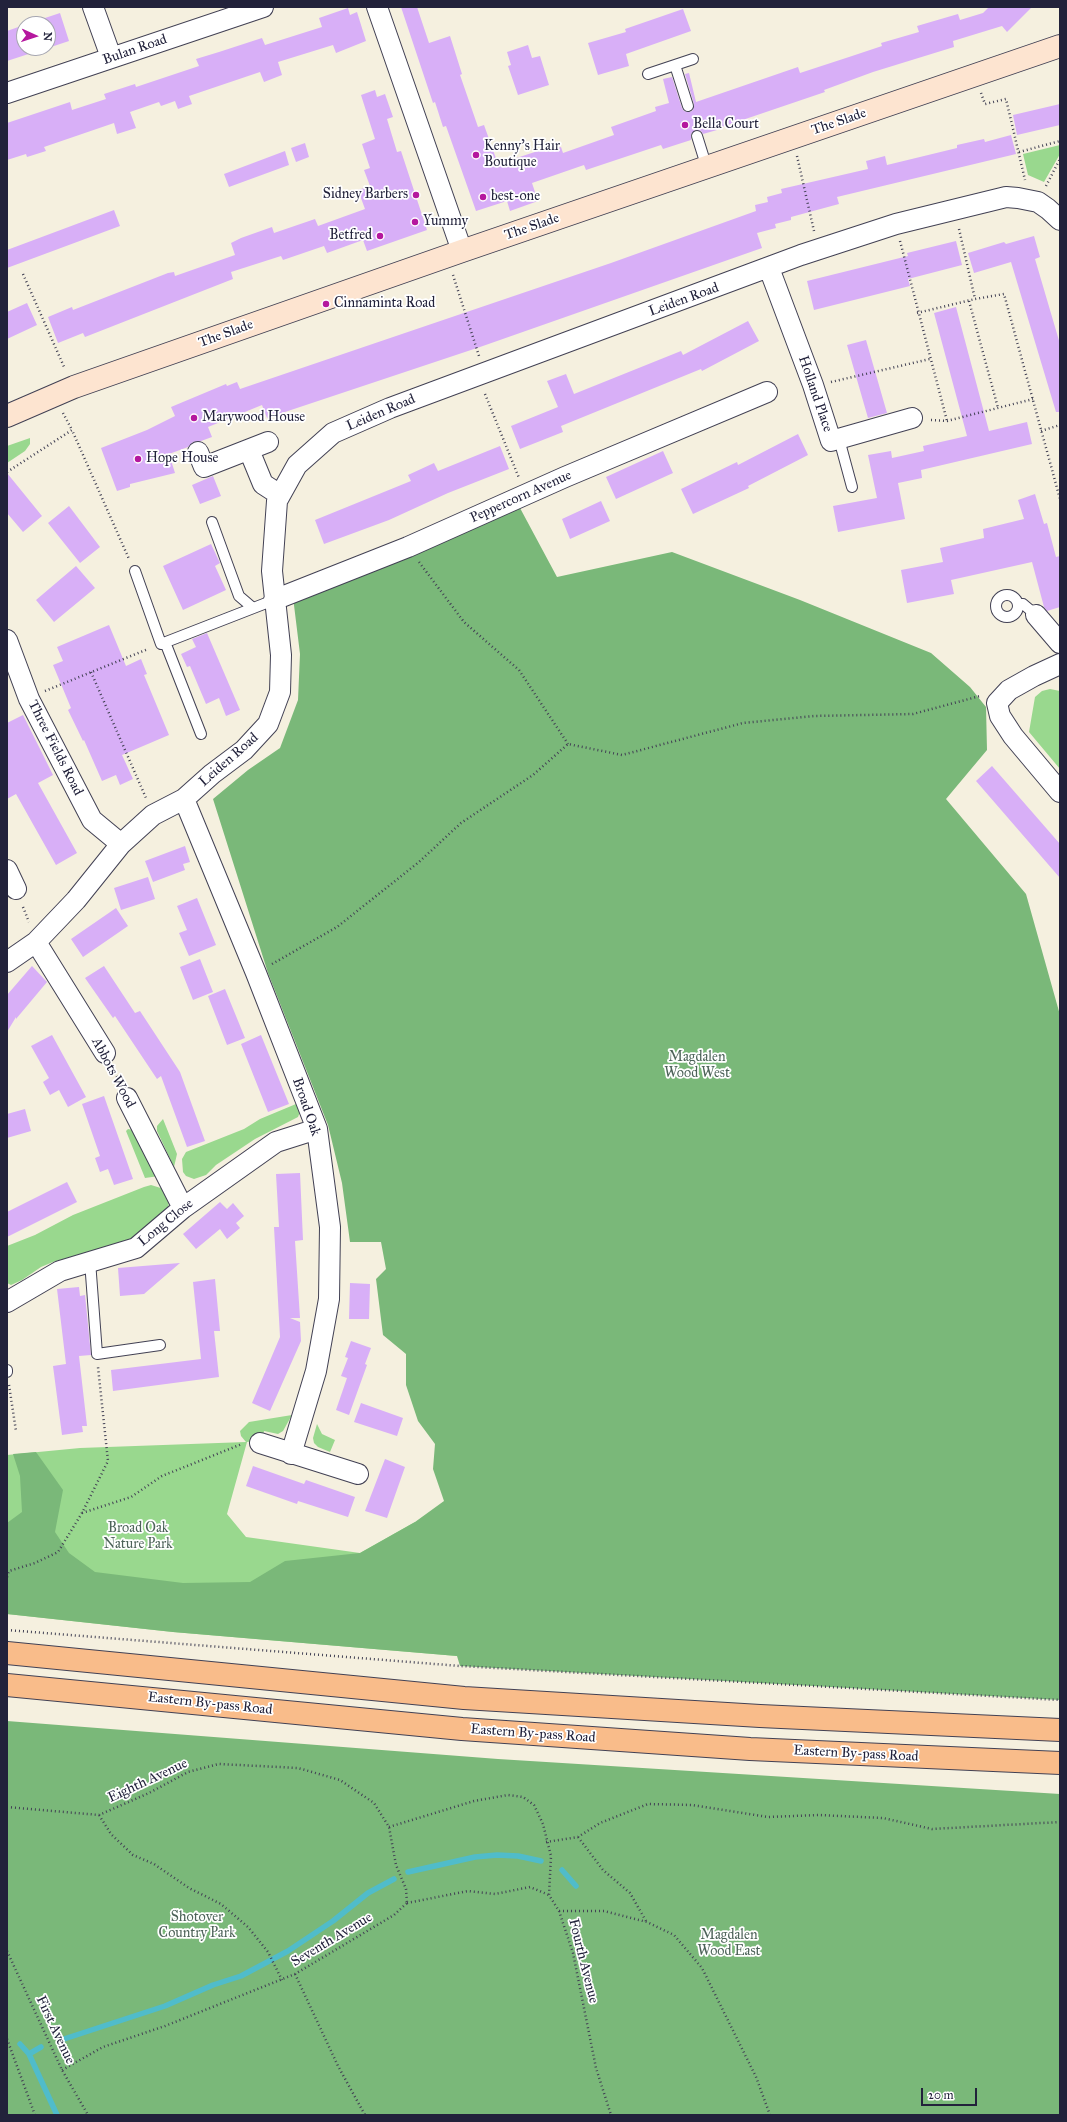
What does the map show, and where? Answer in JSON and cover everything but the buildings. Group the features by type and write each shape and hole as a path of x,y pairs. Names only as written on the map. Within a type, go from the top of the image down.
{"highway":[{"path":"7,1653 464,1698 760,1716 1060,1730"},
{"name":"Eastern By-pass Road","path":"7,1684 462,1729 750,1749 1060,1763"}],"main road":[{"name":"The Slade","path":"7,416 74,387 462,251 1060,46"}],"street":[{"path":"93,7 111,57"},
{"name":"Bulan Road","path":"7,93 263,7"},
{"path":"377,7 462,251"},
{"name":"Leiden Road","path":"7,962 36,942 76,900 121,844 153,815 184,799 212,774 244,750 268,724 280,692 281,655 272,571 273,537 277,501 297,465 334,433 390,408 769,268 896,224 1006,197 1034,201"},
{"path":"1034,201 1048,209 1060,220"},
{"name":"Holland Place","path":"769,268 813,385 831,441 912,418"},
{"name":"Peppercorn Avenue","path":"274,600 408,547 526,494 768,392"},
{"path":"198,452 204,467 268,442"},
{"path":"249,450 263,484 280,495"},
{"path":"1036,615 1060,643"},
{"name":"Three Fields Road","path":"7,640 29,699 92,820 121,844"},
{"path":"1060,664 1009,690 997,702 1000,716 1013,736 1060,792"},
{"name":"Broad Oak","path":"184,799 256,973 317,1129 330,1227 329,1298 316,1371 291,1454"},
{"path":"7,870 16,889"},
{"name":"Abbots Wood","path":"36,942 105,1053"},
{"name":"Abbots Wood","path":"127,1098 182,1208"},
{"name":"Long Close","path":"7,1302 60,1271 136,1248 182,1208 276,1142 317,1129"},
{"path":"260,1443 358,1474"}],"lane":[{"path":"648,74 693,59"},
{"path":"675,64 688,106"},
{"path":"697,136 707,168"},
{"path":"839,439 852,487"},
{"path":"212,522 239,596 253,608"},
{"path":"135,571 201,734"},
{"path":"163,643 274,600"},
{"path":"1018,604 1023,604 1036,615"},
{"path":"90,1261 97,1354 160,1345"}],"path":[{"path":"980,88 985,104 1006,99 1019,152 1034,201"},
{"path":"1019,152 1060,141"},
{"path":"795,150 819,250"},
{"path":"1034,201 1060,159"},
{"path":"954,209 975,299"},
{"path":"896,224 917,313 946,421"},
{"path":"452,273 481,375 526,494"},
{"path":"23,274 74,387"},
{"path":"917,313 975,299 1004,294 1034,399 1041,432 1060,499"},
{"path":"969,301 998,408"},
{"path":"813,385 853,378 930,359"},
{"path":"912,418 946,421 1034,399"},
{"path":"1041,432 1060,425"},
{"path":"7,472 72,430 135,571"},
{"path":"408,547 464,622 518,670 568,744 622,755 743,723 814,716 914,714 979,696 997,702"},
{"path":"29,699 163,643"},
{"path":"91,672 153,815"},
{"path":"256,973 337,927 419,862 461,823 533,775 568,744"},
{"path":"16,889 36,942"},
{"name":"Abbots Wood","path":"105,1053 127,1098"},
{"path":"7,1578 8,1570 35,1563 58,1552 82,1513 108,1461 97,1354"},
{"path":"7,1371 16,1431"},
{"path":"82,1513 131,1497 162,1476 247,1442 260,1443"},
{"path":"7,1630 460,1666 1060,1700"},
{"name":"Eighth Avenue","path":"7,1807 99,1815 149,1793 188,1772 219,1764 298,1768 340,1780 374,1803 389,1827"},
{"path":"508,1795 523,1797 534,1805 543,1824 546,1842 552,1856 549,1895 530,1887 495,1894 468,1891 407,1903 406,1889 396,1865 389,1827 474,1801 508,1795"},
{"path":"546,1842 578,1837 600,1823 648,1804 692,1805 768,1817 819,1815 883,1818 932,1829 1060,1822"},
{"path":"99,1815 111,1834 133,1855 154,1864 189,1888 221,1904 248,1927 268,1952 282,1980"},
{"path":"578,1837 603,1870 630,1893 647,1922"},
{"name":"Fourth Avenue","path":"549,1895 560,1910 572,1952 596,2068 611,2115"},
{"name":"Seventh Avenue","path":"62,2070 103,2047 165,2026 295,1974 394,1915 407,1903"},
{"path":"560,1910 604,1911 647,1922 674,1935 702,1968 756,2076 770,2115"},
{"name":"First Avenue","path":"7,1951 62,2070 88,2115"},
{"path":"295,1974 338,2066 365,2115"},
{"path":"7,2039 35,2115"}],"green space":[{"path":"1060,145 1060,154 1044,182 1028,175 1023,154"},
{"path":"30,438 30,444 25,451 7,463 7,446"},
{"name":"Magdalen Wood West","path":"520,508 557,577 672,552 800,600 931,653 970,687 986,707 987,750 946,799 1026,894 1060,1015 1060,1700 460,1666 457,1656 173,1632 7,1614 7,1523 22,1512 20,1476 13,1454 36,1452 63,1490 55,1532 69,1553 95,1572 183,1583 250,1582 285,1561 360,1553 415,1522 444,1501 433,1469 435,1444 418,1421 406,1385 406,1354 383,1335 376,1279 386,1269 381,1242 350,1242 342,1183 328,1125 268,973 213,799 248,770 280,748 298,700 300,654 293,597"},
{"path":"1050,689 1060,691 1060,769 1029,732 1035,697 1042,691"},
{"path":"296,1104 300,1112 298,1117 255,1139 216,1165 206,1175 194,1179 186,1176 183,1172 182,1159 186,1152 244,1129 260,1119"},
{"path":"163,1119 177,1154 174,1167 157,1131 157,1126"},
{"path":"128,1129 133,1130 159,1176 145,1178 126,1131"},
{"path":"151,1185 164,1189 169,1202 168,1208 137,1236 125,1242 79,1257 67,1258 53,1262 41,1267 22,1280 11,1285 7,1283 7,1246 35,1235 73,1215"},
{"name":"Broad Oak Nature Park","path":"292,1415 283,1431 278,1434 264,1431 262,1440 247,1442 227,1514 246,1537 360,1553 415,1522 457,1656 173,1632 7,1614 7,1455 80,1448 246,1442 241,1436 240,1431 249,1422"},
{"path":"317,1424 322,1434 335,1440 330,1452 318,1447 314,1443 313,1438"},
{"name":"Shotover Country Park","path":"7,1721 498,1759 1060,1794 1060,2115 7,2115"}],"waterway":[{"path":"408,1872 475,1857 497,1855 518,1856 541,1861"},
{"path":"562,1870 576,1886"},
{"path":"61,2040 165,2006 213,1985 241,1976 288,1951 333,1921 368,1893 394,1879"},
{"path":"20,2044 29,2054 57,2115"},
{"path":"29,2054 41,2047"}],"place":[{"name":"Bella Court","path":"685,125"},
{"name":"Kenny's Hair Boutique","path":"476,155"},
{"name":"Sidney Barbers","path":"416,195"},
{"name":"best-one","path":"483,197"},
{"name":"Yummy","path":"415,222"},
{"name":"Betfred","path":"380,236"},
{"name":"Cinnaminta Road","path":"326,304"},
{"name":"Marywood House","path":"194,418"},
{"name":"Hope House","path":"138,459"}],"park label":[{"name":"Magdalen Wood East","path":"729,1944"}]}
